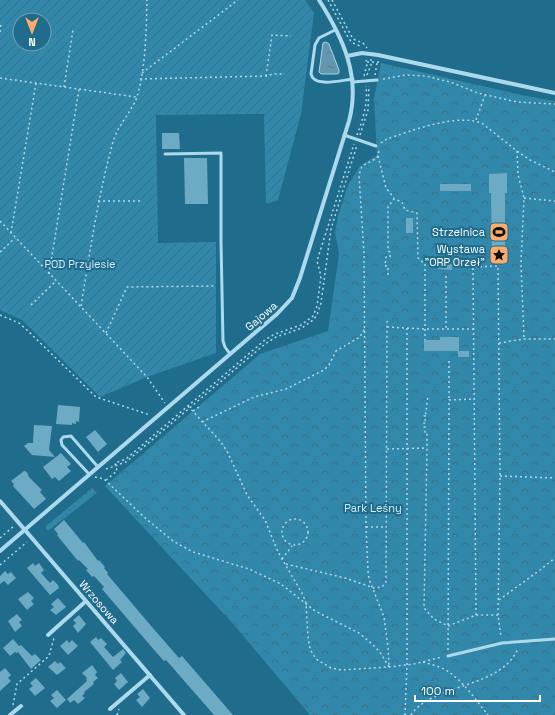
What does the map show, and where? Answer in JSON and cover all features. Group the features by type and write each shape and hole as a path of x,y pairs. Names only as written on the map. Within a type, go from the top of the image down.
{"street":[{"name":"Gajowa","path":"0,551 277,314 292,298 300,278 352,109 353,80 347,56 336,30 319,0"},
{"path":"347,56 369,53 555,93"},
{"name":"Wrzosowa","path":"0,501 184,715"},
{"path":"48,635 86,601"},
{"path":"110,709 150,675"},
{"path":"10,715 21,706"}],"lane":[{"path":"336,30 317,40 311,74 314,80 322,82 376,80"},
{"path":"344,135 376,146"},
{"path":"165,154 221,153 221,286 223,341 230,354"},
{"path":"91,473 62,445 61,440 63,437 71,436 98,467"},
{"path":"448,656 502,643 555,639"}],"path":[{"path":"81,306 98,201 113,140 136,98 142,73 147,0"},
{"path":"142,73 238,0"},
{"path":"328,0 349,39"},
{"path":"106,481 117,471 115,463 126,458 265,344 276,337 302,328 317,315 321,302 331,229 366,106 367,81 371,62 365,45 354,40 350,36 332,0"},
{"path":"0,32 1,23"},
{"path":"64,87 73,30"},
{"path":"266,76 272,35 292,36"},
{"path":"377,63 376,80 406,76 426,76 440,79 485,95 517,102 555,104"},
{"path":"140,78 266,76 273,74 286,74"},
{"path":"364,74 367,81"},
{"path":"0,78 136,98"},
{"path":"11,234 36,83"},
{"path":"49,274 78,89"},
{"path":"476,120 485,95"},
{"path":"425,340 425,264 418,258 417,213 405,210 402,202 394,199 386,188 378,156 379,145 382,141 435,124 460,120 476,120 530,160 555,172"},
{"path":"189,407 266,339 275,334 301,325 313,316 317,306 321,276 317,261 357,139"},
{"path":"517,151 518,175 524,198 521,262 524,338"},
{"path":"378,156 375,160 362,166 359,175 364,254 366,527 369,579 374,588 384,617 389,667"},
{"path":"524,198 555,201"},
{"path":"388,275 386,257 390,257 390,252 388,251 388,208 394,199"},
{"path":"98,201 142,202"},
{"path":"0,221 147,377 168,408"},
{"path":"0,252 15,238"},
{"path":"476,615 473,267 498,266 500,476 498,615 502,643"},
{"path":"446,276 446,329"},
{"path":"31,305 56,282"},
{"path":"106,333 127,286 221,286"},
{"path":"0,315 19,324 28,331 96,397 156,417"},
{"path":"285,564 345,578 374,588 382,587 386,582 387,320"},
{"path":"387,327 473,329"},
{"path":"202,422 254,397 286,389 324,370 329,365 336,350 360,337 365,328"},
{"path":"405,715 407,665 407,328"},
{"path":"498,343 524,338 555,339"},
{"path":"189,407 221,442 228,453 243,488 255,508 265,520 273,542 303,595 306,603 310,649 316,659 331,668 340,670 407,665 448,656 449,360"},
{"path":"428,398 425,412 427,416 424,416 426,420 424,427 425,433 427,433 424,608 434,619 448,626 476,615 498,615"},
{"path":"449,400 475,399"},
{"path":"192,411 200,407"},
{"path":"387,449 427,448"},
{"path":"91,473 116,466"},
{"path":"500,476 555,478"},
{"path":"95,477 104,479 173,542 193,552 249,569 280,584 315,611 359,633 380,652 389,667"},
{"path":"282,559 293,546 301,544 307,538 308,534 304,522 296,519 287,521 282,528 281,533 285,541 293,546"},
{"path":"0,538 18,522"},
{"path":"366,527 386,527"},
{"path":"0,565 28,541"},
{"path":"498,600 555,558"},
{"path":"10,715 18,684 49,656 57,627"},
{"path":"410,715 413,711 426,702 484,678 498,670 509,662 521,641"},
{"path":"422,662 443,669 453,675 488,715"}],"green space":[{"name":"POD Przylesie","path":"0,0 305,0 314,13 301,114 278,200 266,204 264,114 156,115 158,243 216,242 216,353 147,377 100,397 22,320 0,310"},
{"name":"Park Leśny","path":"381,63 526,96 555,101 555,715 310,715 234,625 105,486 260,354 328,331 339,254 335,232 339,212 348,185 360,166 377,155 374,98"},
{"path":"92,488 97,493 48,531 45,527"}],"water":[{"path":"326,42 329,44 339,70 339,73 337,74 321,74 319,72 323,43"}],"building":[{"path":"162,133 179,133 180,149 162,149"},
{"path":"184,158 207,158 208,204 185,204"},
{"path":"507,173 507,193 505,193 505,258 492,258 491,193 489,193 489,174"},
{"path":"440,184 471,184 471,191 440,191"},
{"path":"406,218 413,218 413,233 406,233"},
{"path":"438,262 452,262 452,270 438,269"},
{"path":"440,337 459,337 459,351 469,351 469,357 458,357 458,351 424,351 424,340 440,340"},
{"path":"58,405 80,407 79,422 76,421 76,424 72,423 72,425 56,424"},
{"path":"34,425 52,426 49,450 55,457 32,455 24,446 28,443 33,443"},
{"path":"95,430 107,444 98,452 86,437"},
{"path":"61,453 71,464 67,467 71,471 59,481 55,477 52,479 43,467"},
{"path":"24,471 27,472 29,477 42,490 40,492 46,499 34,509 13,486 14,484 11,481"},
{"path":"64,520 83,543 84,542 98,561 99,560 105,567 104,568 108,573 107,574 152,627 179,658 182,656 233,715 214,715 166,660 164,661 155,651 102,589 104,587 94,576 92,577 86,570 88,569 79,560 78,561 57,535 58,534 54,529"},
{"path":"33,563 35,566 39,563 44,570 41,573 50,583 53,580 58,585 59,588 50,595 27,568"},
{"path":"5,571 8,574 11,572 16,578 8,585 4,581 0,584 0,576"},
{"path":"28,592 34,598 31,601 34,604 27,610 18,599"},
{"path":"58,598 66,607 56,615 50,610 54,607 51,604"},
{"path":"17,614 22,620 19,622 22,626 15,632 8,621"},
{"path":"79,615 86,624 78,633 73,626 76,623 73,620"},
{"path":"96,637 98,640 101,638 107,644 104,647 113,657 123,649 126,653 120,660 122,662 113,670 90,642"},
{"path":"13,639 19,646 21,645 32,656 35,654 41,660 31,669 18,652 15,652 10,656 3,648"},
{"path":"67,640 69,643 72,640 78,646 68,655 60,646"},
{"path":"55,661 58,664 60,662 66,668 57,675 48,667"},
{"path":"92,665 97,672 95,675 98,678 93,682 94,684 84,692 85,693 82,696 85,698 78,704 74,700 70,703 67,699 87,681 87,678 82,673"},
{"path":"5,668 11,675 8,678 11,681 0,691 0,672"},
{"path":"121,673 128,682 119,690 114,684 117,681 115,678"},
{"path":"36,678 45,688 35,696 29,689 33,686 30,683"},
{"path":"143,689 150,698 142,707 136,700 140,697 137,694"},
{"path":"57,690 66,700 57,708 50,701 54,698 51,695"}],"place":[{"name":"Strzelnica","path":"499,232"},
{"name":"Wystawa \"ORP Orzeł\"","path":"499,255"}]}
